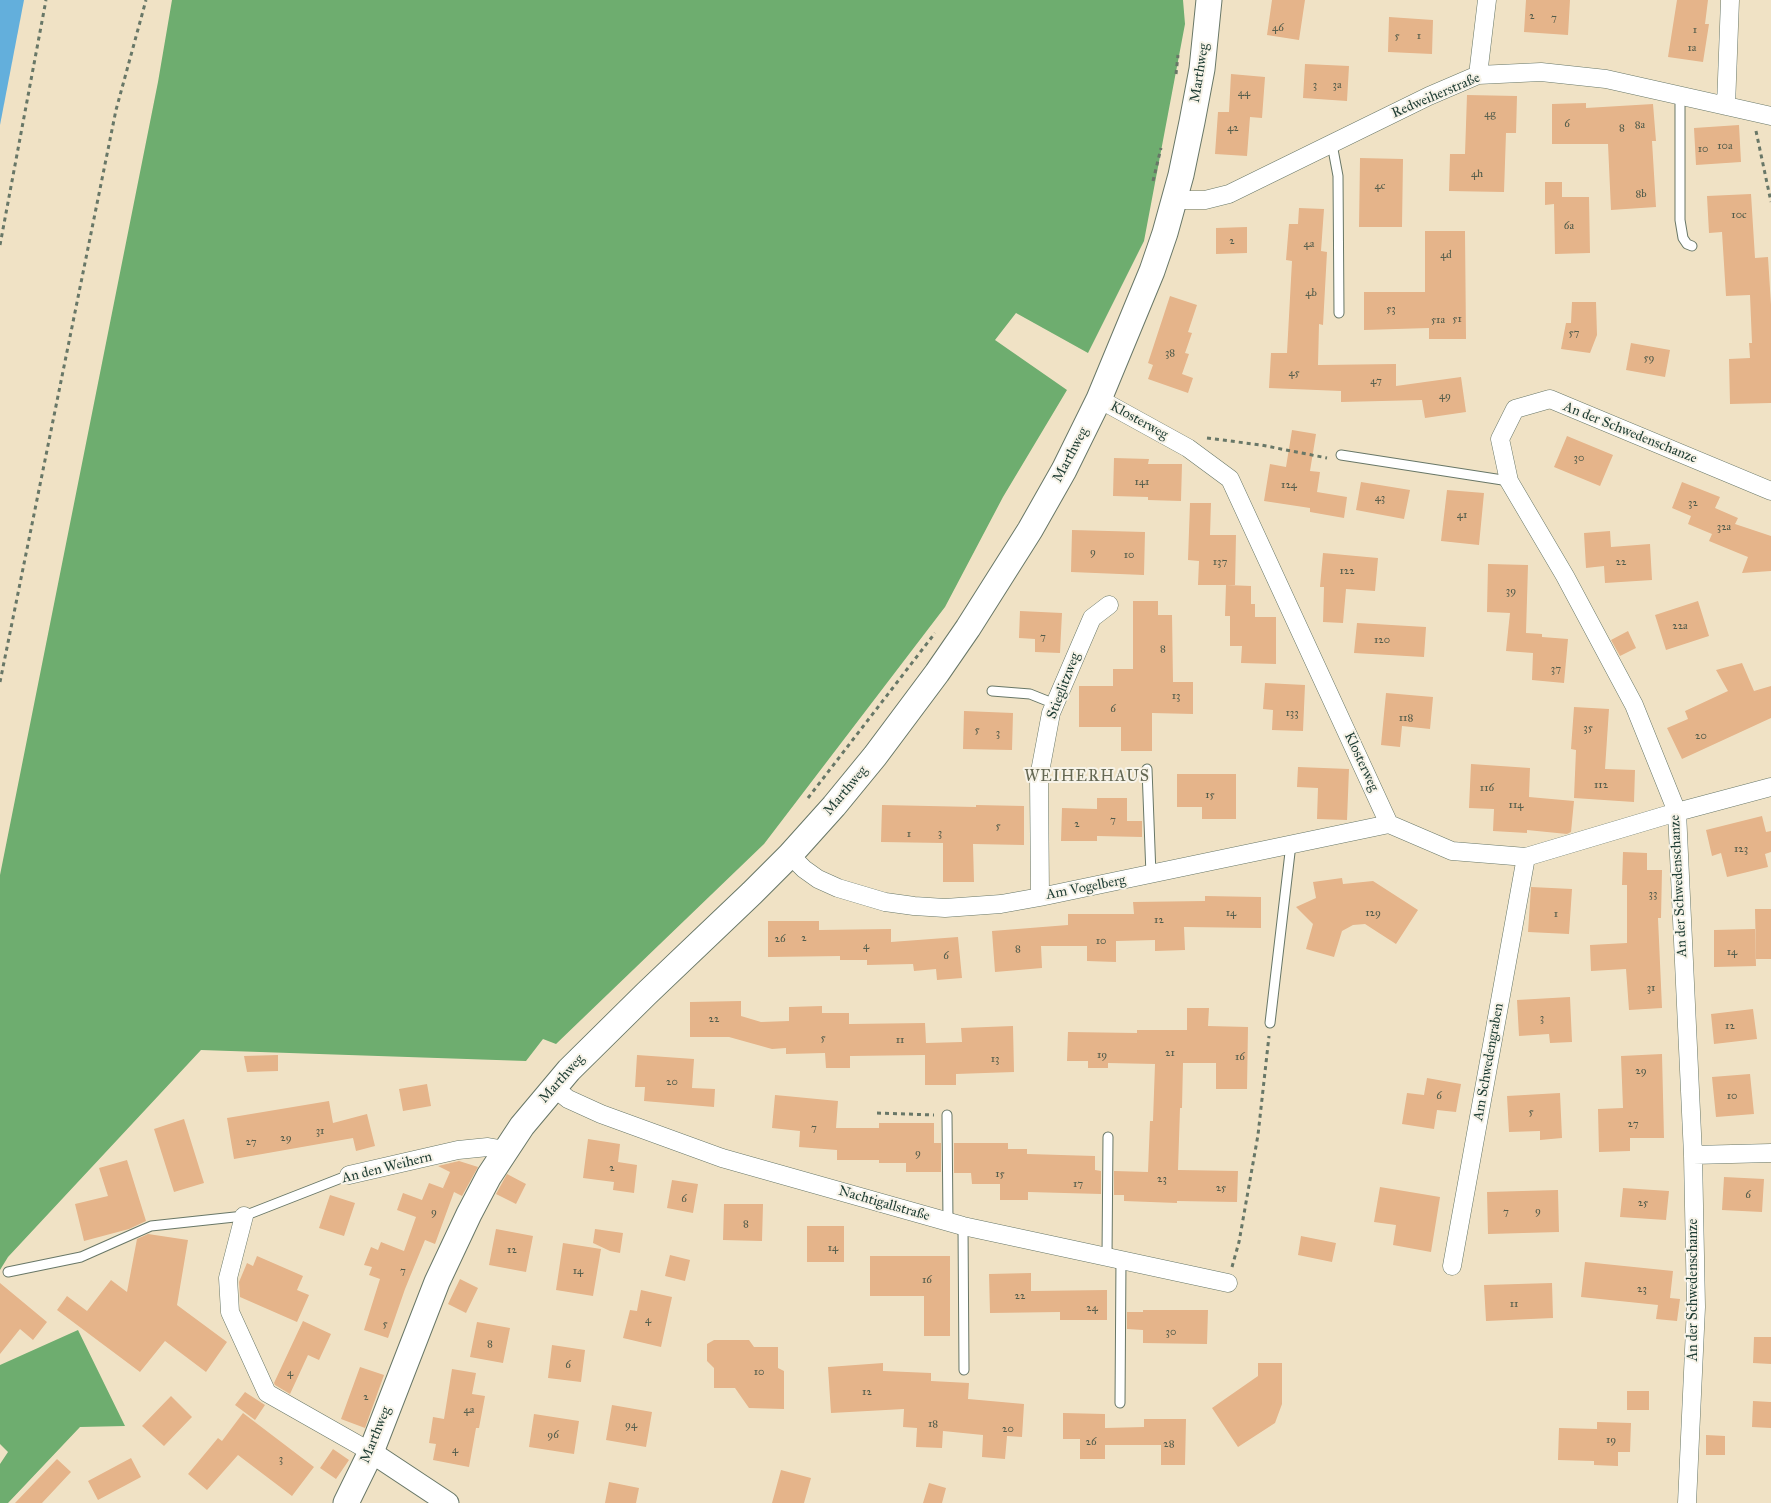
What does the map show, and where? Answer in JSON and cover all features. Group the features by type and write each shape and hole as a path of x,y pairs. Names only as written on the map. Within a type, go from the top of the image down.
{"main road":[{"name":"Marthweg","path":"346,1503 370,1452 437,1282 478,1195 505,1150 553,1087 590,1048 727,918 828,814 875,756 968,628 1035,522 1069,461 1099,399 1152,271 1174,200 1196,102 1209,0"}],"street":[{"path":"1478,75 1487,0"},
{"path":"1726,106 1730,0"},
{"name":"Redweiherstraße","path":"1174,200 1205,200 1229,194 1429,96 1478,75 1541,72 1606,78 1771,116"},
{"name":"Klosterweg","path":"1099,399 1188,448 1230,480 1389,824"},
{"name":"An der Schwedenschanze","path":"1687,1503 1696,1307 1693,1156 1676,812 1634,705 1565,576 1510,481 1500,439 1515,409 1550,399 1771,491"},
{"name":"Stieglitzweg","path":"1040,897 1039,777 1051,713 1092,618 1109,605"},
{"path":"1389,824 1452,851 1526,857 1676,812 1771,787"},
{"name":"Am Vogelberg","path":"790,854 818,879 853,893 885,902 945,908 1001,904 1040,897 1389,824"},
{"name":"Am Schwedengraben","path":"1452,1266 1526,857"},
{"name":"Nachtigallstraße","path":"553,1087 568,1099 601,1114 722,1158 956,1224 1228,1283"},
{"name":"An den Weihern","path":"349,1175 458,1150 488,1148 505,1150"},
{"path":"1693,1156 1771,1152"},
{"path":"244,1216 228,1278 230,1312 267,1393 370,1452 448,1503"}],"lane":[{"path":"1680,95 1680,220 1683,238 1687,244 1692,246"},
{"path":"1332,144 1338,176 1339,313"},
{"path":"1342,455 1510,481"},
{"path":"992,691 1030,694 1055,704"},
{"path":"1147,769 1151,875"},
{"path":"1270,1023 1291,844"},
{"path":"947,1115 956,1224 964,1370"},
{"path":"1108,1137 1120,1403"},
{"name":"An den Weihern","path":"8,1272 81,1257 151,1226 244,1216 349,1175"}],"path":[{"path":"0,245 46,0"},
{"path":"0,682 116,110 146,0"},
{"path":"1174,83 1180,46"},
{"path":"1753,113 1771,202"},
{"path":"1151,190 1162,146"},
{"path":"1188,448 1201,437 1261,444 1330,459 1342,455"},
{"path":"803,805 939,627"},
{"path":"1228,1283 1238,1242 1258,1134 1270,1023"},
{"path":"877,1113 947,1115"}],"green space":[{"path":"172,0 1183,0 1185,24 1144,241 1088,353 1016,313 995,340 1067,390 1003,497 945,607 764,844 556,1044 543,1039 526,1061 201,1050 8,1257 0,1270 0,875 158,82"},
{"path":"78,1330 125,1426 80,1427 8,1503 0,1503 0,1464 8,1452 0,1444 0,1365"}],"water":[{"path":"0,0 24,0 0,125"}],"building":[{"path":"1272,0 1305,0 1299,40 1267,35"},
{"path":"1526,0 1570,0 1568,35 1524,32"},
{"path":"1677,0 1708,0 1705,24 1709,24 1703,62 1668,57"},
{"path":"1389,17 1433,20 1432,54 1388,52"},
{"path":"1305,64 1349,66 1347,101 1303,98"},
{"path":"1231,74 1265,77 1262,118 1250,117 1247,156 1215,154 1218,112 1229,112"},
{"path":"1467,95 1517,96 1516,133 1506,133 1504,192 1449,191 1450,154 1465,154"},
{"path":"1586,103 1586,108 1653,104 1656,141 1652,141 1656,207 1611,210 1608,144 1552,144 1552,104"},
{"path":"1739,125 1741,162 1696,165 1694,128"},
{"path":"1360,158 1403,159 1402,227 1359,227"},
{"path":"1545,182 1562,182 1562,197 1589,197 1590,253 1555,254 1554,204 1545,205"},
{"path":"1751,194 1755,258 1768,257 1771,305 1771,403 1730,404 1729,359 1750,358 1749,343 1752,343 1750,295 1726,296 1722,232 1709,233 1707,196"},
{"path":"1299,208 1324,209 1321,251 1327,252 1323,325 1319,324 1318,365 1396,364 1396,386 1461,377 1466,412 1425,418 1422,400 1341,402 1341,391 1269,388 1271,353 1287,353 1292,261 1286,260 1289,224 1298,224"},
{"path":"1247,227 1247,253 1216,254 1216,228"},
{"path":"1425,231 1465,231 1466,339 1429,339 1429,328 1364,330 1364,292 1425,292"},
{"path":"1170,296 1197,305 1188,332 1192,333 1185,353 1189,354 1182,374 1193,378 1188,393 1148,379 1153,365 1148,363"},
{"path":"1572,302 1596,302 1597,335 1590,353 1561,349 1566,323 1571,323"},
{"path":"1631,343 1670,350 1665,377 1626,370"},
{"path":"1292,430 1316,434 1310,471 1320,472 1317,492 1347,497 1344,518 1310,512 1310,508 1264,501 1270,464 1286,467"},
{"path":"1567,436 1613,455 1600,486 1554,467"},
{"path":"1114,458 1149,459 1148,464 1182,464 1181,501 1148,500 1148,497 1113,496"},
{"path":"1361,482 1410,490 1404,519 1356,510"},
{"path":"1682,482 1720,497 1715,508 1738,518 1735,524 1771,536 1771,571 1742,573 1748,557 1709,541 1712,534 1688,524 1691,516 1672,508"},
{"path":"1447,490 1484,493 1479,545 1441,541"},
{"path":"1190,503 1211,503 1210,535 1236,535 1235,585 1198,585 1199,561 1188,560"},
{"path":"1072,530 1145,532 1144,575 1071,572"},
{"path":"1610,531 1611,547 1650,544 1652,580 1605,583 1604,566 1586,568 1584,533"},
{"path":"1323,553 1378,558 1375,591 1346,589 1343,623 1323,622 1324,587 1320,587"},
{"path":"1488,564 1528,565 1526,633 1542,634 1542,637 1568,639 1564,683 1532,680 1533,653 1506,651 1510,613 1487,612"},
{"path":"1226,585 1251,586 1251,604 1255,604 1255,617 1276,617 1276,664 1241,663 1242,646 1230,646 1230,616 1225,616"},
{"path":"1133,601 1158,601 1158,615 1172,615 1173,682 1193,682 1193,714 1152,713 1152,751 1121,751 1121,727 1079,727 1079,686 1113,686 1113,669 1133,669"},
{"path":"1698,601 1709,636 1666,650 1655,615"},
{"path":"1020,611 1062,613 1060,653 1035,652 1035,639 1019,638"},
{"path":"1357,623 1426,627 1424,657 1354,653"},
{"path":"1628,631 1636,648 1620,656 1611,640"},
{"path":"1742,663 1754,691 1771,686 1771,718 1682,759 1667,728 1688,719 1685,711 1728,691 1716,670"},
{"path":"1265,683 1305,685 1303,731 1272,730 1273,710 1263,709"},
{"path":"1386,693 1433,697 1430,729 1402,726 1400,747 1381,745"},
{"path":"1574,707 1609,709 1605,769 1635,770 1634,802 1574,798 1576,750 1571,749"},
{"path":"964,711 1013,713 1012,750 963,749"},
{"path":"1471,764 1530,768 1529,797 1574,801 1571,832 1567,834 1527,830 1527,833 1493,831 1494,809 1469,808"},
{"path":"1298,767 1349,769 1347,820 1317,819 1318,788 1297,787"},
{"path":"1177,774 1236,774 1236,819 1202,819 1202,807 1177,807"},
{"path":"1097,798 1127,798 1127,821 1142,821 1142,837 1097,836 1097,841 1061,841 1062,808 1097,809"},
{"path":"882,805 1024,806 1024,845 973,844 974,882 943,882 943,843 881,842"},
{"path":"1762,816 1766,832 1771,831 1771,852 1765,854 1768,867 1727,877 1721,853 1712,856 1706,830"},
{"path":"1623,852 1647,853 1647,870 1662,870 1661,918 1658,918 1662,1008 1629,1010 1626,969 1591,971 1590,945 1627,943 1627,885 1622,885"},
{"path":"1342,878 1343,884 1373,881 1418,910 1396,944 1365,924 1353,925 1342,931 1334,957 1306,949 1313,924 1296,907 1316,898 1313,882"},
{"path":"1531,887 1572,889 1569,934 1528,932"},
{"path":"1205,896 1261,897 1261,928 1184,927 1185,950 1155,951 1155,940 1116,941 1116,962 1087,961 1087,946 1041,946 1042,968 995,972 992,931 1068,925 1068,914 1134,914 1133,902 1205,901"},
{"path":"1755,909 1771,909 1771,959 1756,959"},
{"path":"768,921 819,921 819,930 891,929 891,942 958,937 962,978 937,980 936,969 914,971 913,964 867,965 867,960 840,960 840,956 768,957"},
{"path":"1755,929 1756,966 1714,967 1714,930"},
{"path":"1570,997 1572,1042 1550,1043 1549,1034 1519,1036 1517,1000"},
{"path":"741,1001 741,1016 761,1022 789,1021 789,1007 822,1006 822,1013 849,1013 849,1024 925,1023 926,1043 962,1042 961,1028 1013,1026 1014,1072 956,1074 956,1085 925,1085 925,1055 850,1056 850,1068 826,1068 825,1053 786,1054 786,1048 772,1049 729,1037 690,1037 690,1002"},
{"path":"1187,1008 1209,1008 1208,1026 1248,1027 1247,1089 1216,1089 1216,1063 1183,1063 1182,1108 1180,1108 1178,1170 1238,1171 1237,1202 1177,1201 1177,1203 1124,1201 1124,1195 1114,1195 1114,1171 1148,1172 1150,1121 1153,1121 1155,1064 1108,1063 1108,1068 1088,1068 1088,1061 1067,1061 1068,1032 1137,1033 1137,1030 1187,1030"},
{"path":"1753,1009 1757,1039 1714,1044 1711,1014"},
{"path":"1662,1054 1664,1138 1630,1138 1630,1151 1599,1152 1598,1109 1623,1108 1621,1056"},
{"path":"278,1055 278,1071 247,1072 244,1056"},
{"path":"637,1055 694,1059 692,1088 715,1089 714,1107 644,1101 645,1087 635,1087"},
{"path":"1750,1074 1754,1114 1716,1117 1712,1077"},
{"path":"1427,1078 1461,1084 1456,1112 1437,1110 1434,1129 1402,1124 1407,1093 1424,1095"},
{"path":"427,1084 431,1106 403,1111 399,1089"},
{"path":"1560,1093 1562,1138 1540,1140 1540,1131 1509,1132 1507,1096"},
{"path":"775,1095 838,1101 836,1128 879,1128 879,1123 934,1123 934,1143 941,1143 941,1172 906,1172 906,1163 879,1163 879,1160 837,1160 837,1150 799,1147 800,1131 772,1128"},
{"path":"329,1101 333,1123 367,1114 375,1146 356,1151 353,1138 234,1159 227,1118"},
{"path":"184,1119 204,1183 174,1192 154,1129"},
{"path":"588,1139 620,1144 618,1162 637,1165 634,1193 613,1190 614,1182 583,1178"},
{"path":"954,1143 1008,1143 1008,1149 1027,1149 1027,1154 1095,1156 1095,1170 1101,1171 1101,1194 1028,1192 1028,1200 1000,1200 1000,1184 972,1184 971,1173 954,1173"},
{"path":"127,1160 146,1221 129,1229 84,1241 75,1204 108,1196 99,1168"},
{"path":"459,1161 478,1167 462,1196 454,1192 435,1244 425,1240 388,1338 364,1330 380,1279 369,1275 372,1267 364,1265 371,1247 378,1250 381,1242 404,1251 416,1217 397,1210 403,1193 422,1200 429,1183 448,1190 443,1188 450,1172 438,1166"},
{"path":"507,1174 526,1184 516,1204 496,1194"},
{"path":"1724,1177 1764,1179 1762,1212 1722,1210"},
{"path":"672,1180 698,1184 693,1213 667,1208"},
{"path":"1380,1187 1440,1197 1431,1252 1393,1245 1396,1225 1374,1222"},
{"path":"1623,1188 1669,1191 1666,1220 1620,1217"},
{"path":"1558,1190 1559,1232 1488,1234 1487,1192"},
{"path":"330,1195 355,1203 344,1236 319,1228"},
{"path":"724,1204 763,1204 762,1241 723,1240"},
{"path":"807,1226 844,1226 844,1262 807,1262"},
{"path":"496,1229 533,1236 526,1272 489,1265"},
{"path":"595,1229 623,1233 620,1253 610,1251 593,1243"},
{"path":"148,1234 188,1240 177,1305 227,1342 206,1372 165,1341 140,1372 57,1310 67,1296 87,1311 111,1280 127,1292 137,1239"},
{"path":"1301,1236 1336,1243 1332,1262 1298,1255"},
{"path":"563,1243 601,1249 593,1296 556,1290"},
{"path":"670,1255 690,1260 685,1281 665,1276"},
{"path":"257,1256 303,1276 297,1290 309,1295 297,1322 240,1297 239,1282 247,1263 253,1266"},
{"path":"870,1256 950,1256 950,1336 924,1336 924,1296 870,1296"},
{"path":"1585,1262 1673,1271 1670,1298 1680,1299 1677,1321 1656,1319 1658,1305 1581,1297"},
{"path":"1031,1273 1031,1291 1107,1290 1107,1320 1060,1320 1060,1312 990,1313 989,1274"},
{"path":"460,1279 478,1288 466,1313 448,1304"},
{"path":"0,1283 47,1322 33,1340 20,1329 0,1354"},
{"path":"1552,1283 1553,1318 1486,1321 1484,1285"},
{"path":"641,1290 672,1297 661,1347 623,1338 630,1310 637,1311"},
{"path":"1143,1310 1208,1310 1207,1344 1143,1343 1143,1330 1127,1329 1127,1312 1143,1312"},
{"path":"303,1321 331,1334 319,1360 308,1355 290,1394 274,1383"},
{"path":"477,1322 510,1328 503,1363 470,1357"},
{"path":"1754,1337 1771,1337 1771,1364 1753,1363"},
{"path":"714,1340 749,1340 754,1347 778,1347 778,1368 784,1371 784,1409 749,1408 735,1388 714,1388 714,1368 707,1361 707,1344"},
{"path":"552,1345 585,1350 581,1382 548,1378"},
{"path":"883,1363 883,1371 931,1373 931,1381 969,1383 968,1399 1024,1404 1022,1437 1007,1436 1005,1459 982,1457 983,1435 943,1431 942,1448 916,1447 917,1428 903,1427 904,1409 831,1413 828,1367"},
{"path":"1258,1363 1282,1363 1282,1404 1275,1423 1238,1447 1212,1408 1258,1376"},
{"path":"360,1367 384,1375 365,1428 341,1419"},
{"path":"452,1369 476,1373 472,1394 485,1396 479,1428 476,1428 469,1467 433,1460 436,1444 429,1443 433,1417 444,1419"},
{"path":"1627,1391 1649,1391 1649,1410 1627,1410"},
{"path":"245,1392 265,1405 255,1420 235,1405"},
{"path":"171,1396 192,1417 164,1446 142,1426"},
{"path":"1753,1401 1771,1402 1771,1428 1752,1427"},
{"path":"612,1405 652,1412 646,1447 606,1440"},
{"path":"243,1413 314,1467 292,1496 238,1455 207,1490 188,1474 218,1438 222,1441"},
{"path":"1063,1413 1105,1414 1105,1428 1144,1427 1144,1419 1186,1419 1185,1465 1161,1465 1161,1445 1105,1445 1105,1459 1080,1459 1080,1439 1063,1439"},
{"path":"534,1414 579,1421 574,1454 529,1447"},
{"path":"1597,1422 1631,1423 1630,1452 1618,1452 1618,1466 1594,1465 1594,1461 1558,1460 1559,1428 1597,1429"},
{"path":"1706,1435 1725,1436 1725,1455 1706,1455"},
{"path":"333,1449 349,1460 336,1479 320,1468"},
{"path":"131,1458 141,1477 98,1500 88,1481"},
{"path":"57,1459 71,1472 42,1503 15,1503"},
{"path":"781,1470 811,1478 804,1503 772,1503"},
{"path":"609,1482 639,1488 636,1503 605,1503"},
{"path":"929,1483 946,1488 942,1503 923,1503"}],"district":[{"name":"WEIHERHAUS","path":"1087,777"}]}
